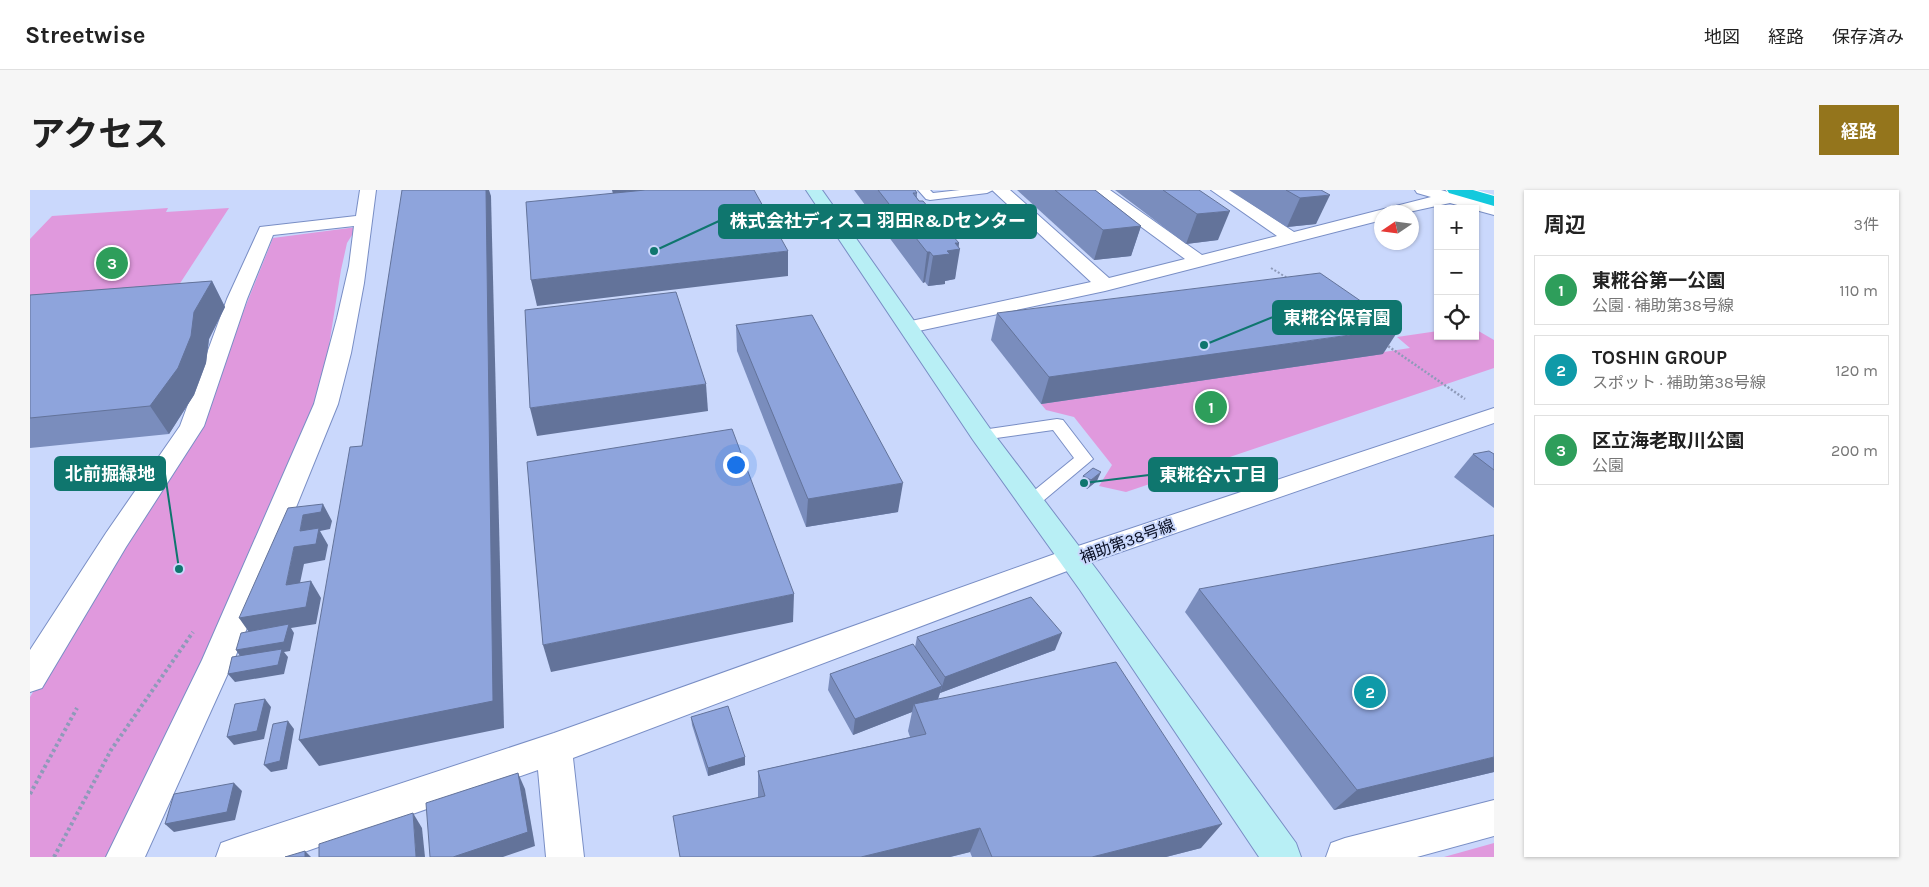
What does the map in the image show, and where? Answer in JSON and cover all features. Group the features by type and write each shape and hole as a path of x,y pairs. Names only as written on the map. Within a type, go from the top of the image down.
{"highway":[{"path":"1488,190 1494,192"},
{"path":"1452,194 1494,201"}],"street":[{"path":"125,857 218,660 326,404 335,375 358,264 354,221 368,190"},
{"path":"235,857 554,749 1073,558 982,435 814,190"},
{"path":"1000,190 1105,285"},
{"path":"1100,190 1199,261"},
{"path":"1219,190 1291,238"},
{"path":"1423,190 1452,194 1494,210"},
{"path":"1414,205 1452,194"},
{"path":"908,327 1105,285 1374,217"},
{"path":"30,678 116,540 192,426 228,300 266,231 354,221"},
{"name":"補助第38号線","path":"1282,857 1073,558 1492,415"},
{"path":"554,749 565,857"},
{"path":"1345,857 1494,818"}],"lane":[{"path":"924,190 930,197 987,190"},
{"path":"982,435 1057,424 1084,459 1031,502"}],"path":[{"path":"1244,249 1292,282"},
{"path":"1381,341 1492,415"},
{"path":"54,857 111,750 198,625"},
{"path":"30,794 77,708"}],"shaded area":[{"path":"168,208 166,212 229,208 177,288 30,300 30,239 52,216"},
{"path":"357,227 347,243 341,270 321,396 277,507 110,857 30,857 30,697 199,422 273,238"},
{"path":"1479,331 1494,340 1494,368 1126,492 1099,486 1112,465 1074,417 1046,410 1041,404 1410,348 1397,337 1434,332 1434,340 1479,340"},
{"path":"1494,843 1494,857 1444,857"}],"building":[{"path":"402,190 486,190 493,701 299,740 350,447 362,446"},
{"path":"645,190 754,190 788,251 531,280 526,202"},
{"path":"878,190 915,190 917,193 913,193 919,201 923,201 930,209 925,209 932,217 937,217 944,226 939,226 946,234 951,234 959,243 955,243 960,249 947,251 950,254 933,256 930,252 927,252"},
{"path":"1055,190 1095,190 1141,226 1103,230"},
{"path":"1163,190 1199,190 1230,211 1197,214"},
{"path":"1286,190 1321,190 1330,195 1300,198"},
{"path":"1320,273 1400,328 1049,377 997,313"},
{"path":"212,281 194,312 191,336 178,368 150,406 30,418 30,295"},
{"path":"676,292 706,384 530,408 525,310"},
{"path":"812,315 903,483 808,499 736,325"},
{"path":"732,429 794,594 543,645 527,462"},
{"path":"1489,451 1494,454 1494,470 1473,454"},
{"path":"1093,468 1101,472 1091,480 1083,476"},
{"path":"323,504 321,512 303,515 300,531 319,528 316,544 294,547 286,585 311,581 306,607 239,618 288,508"},
{"path":"1494,535 1494,757 1357,790 1199,589"},
{"path":"1031,597 1062,633 945,677 917,637"},
{"path":"289,624 284,642 236,650 241,633"},
{"path":"913,644 942,686 855,719 830,674"},
{"path":"282,649 278,665 228,674 232,657"},
{"path":"1116,662 1222,824 1092,857 992,857 980,828 861,857 680,857 673,816 765,796 758,771 926,734 914,704"},
{"path":"265,699 257,731 227,737 235,704"},
{"path":"728,706 745,757 708,768 691,717"},
{"path":"288,721 280,761 264,765 273,724"},
{"path":"518,773 528,832 453,857 430,857 426,803"},
{"path":"234,783 227,812 165,824 174,794"},
{"path":"413,813 416,857 319,857 319,844"},
{"path":"305,851 305,857 285,857"}],"place":[{"name":"株式会社ディスコ 羽田R&Dセンター","path":"654,251"},
{"name":"区立海老取川公園","path":"112,263"},
{"name":"東糀谷保育園","path":"1204,345"},
{"name":"東糀谷第一公園","path":"1211,407"},
{"name":"東糀谷六丁目","path":"1084,483"},
{"name":"北前掘緑地","path":"179,569"},
{"name":"TOSHIN GROUP","path":"1370,692"}]}
